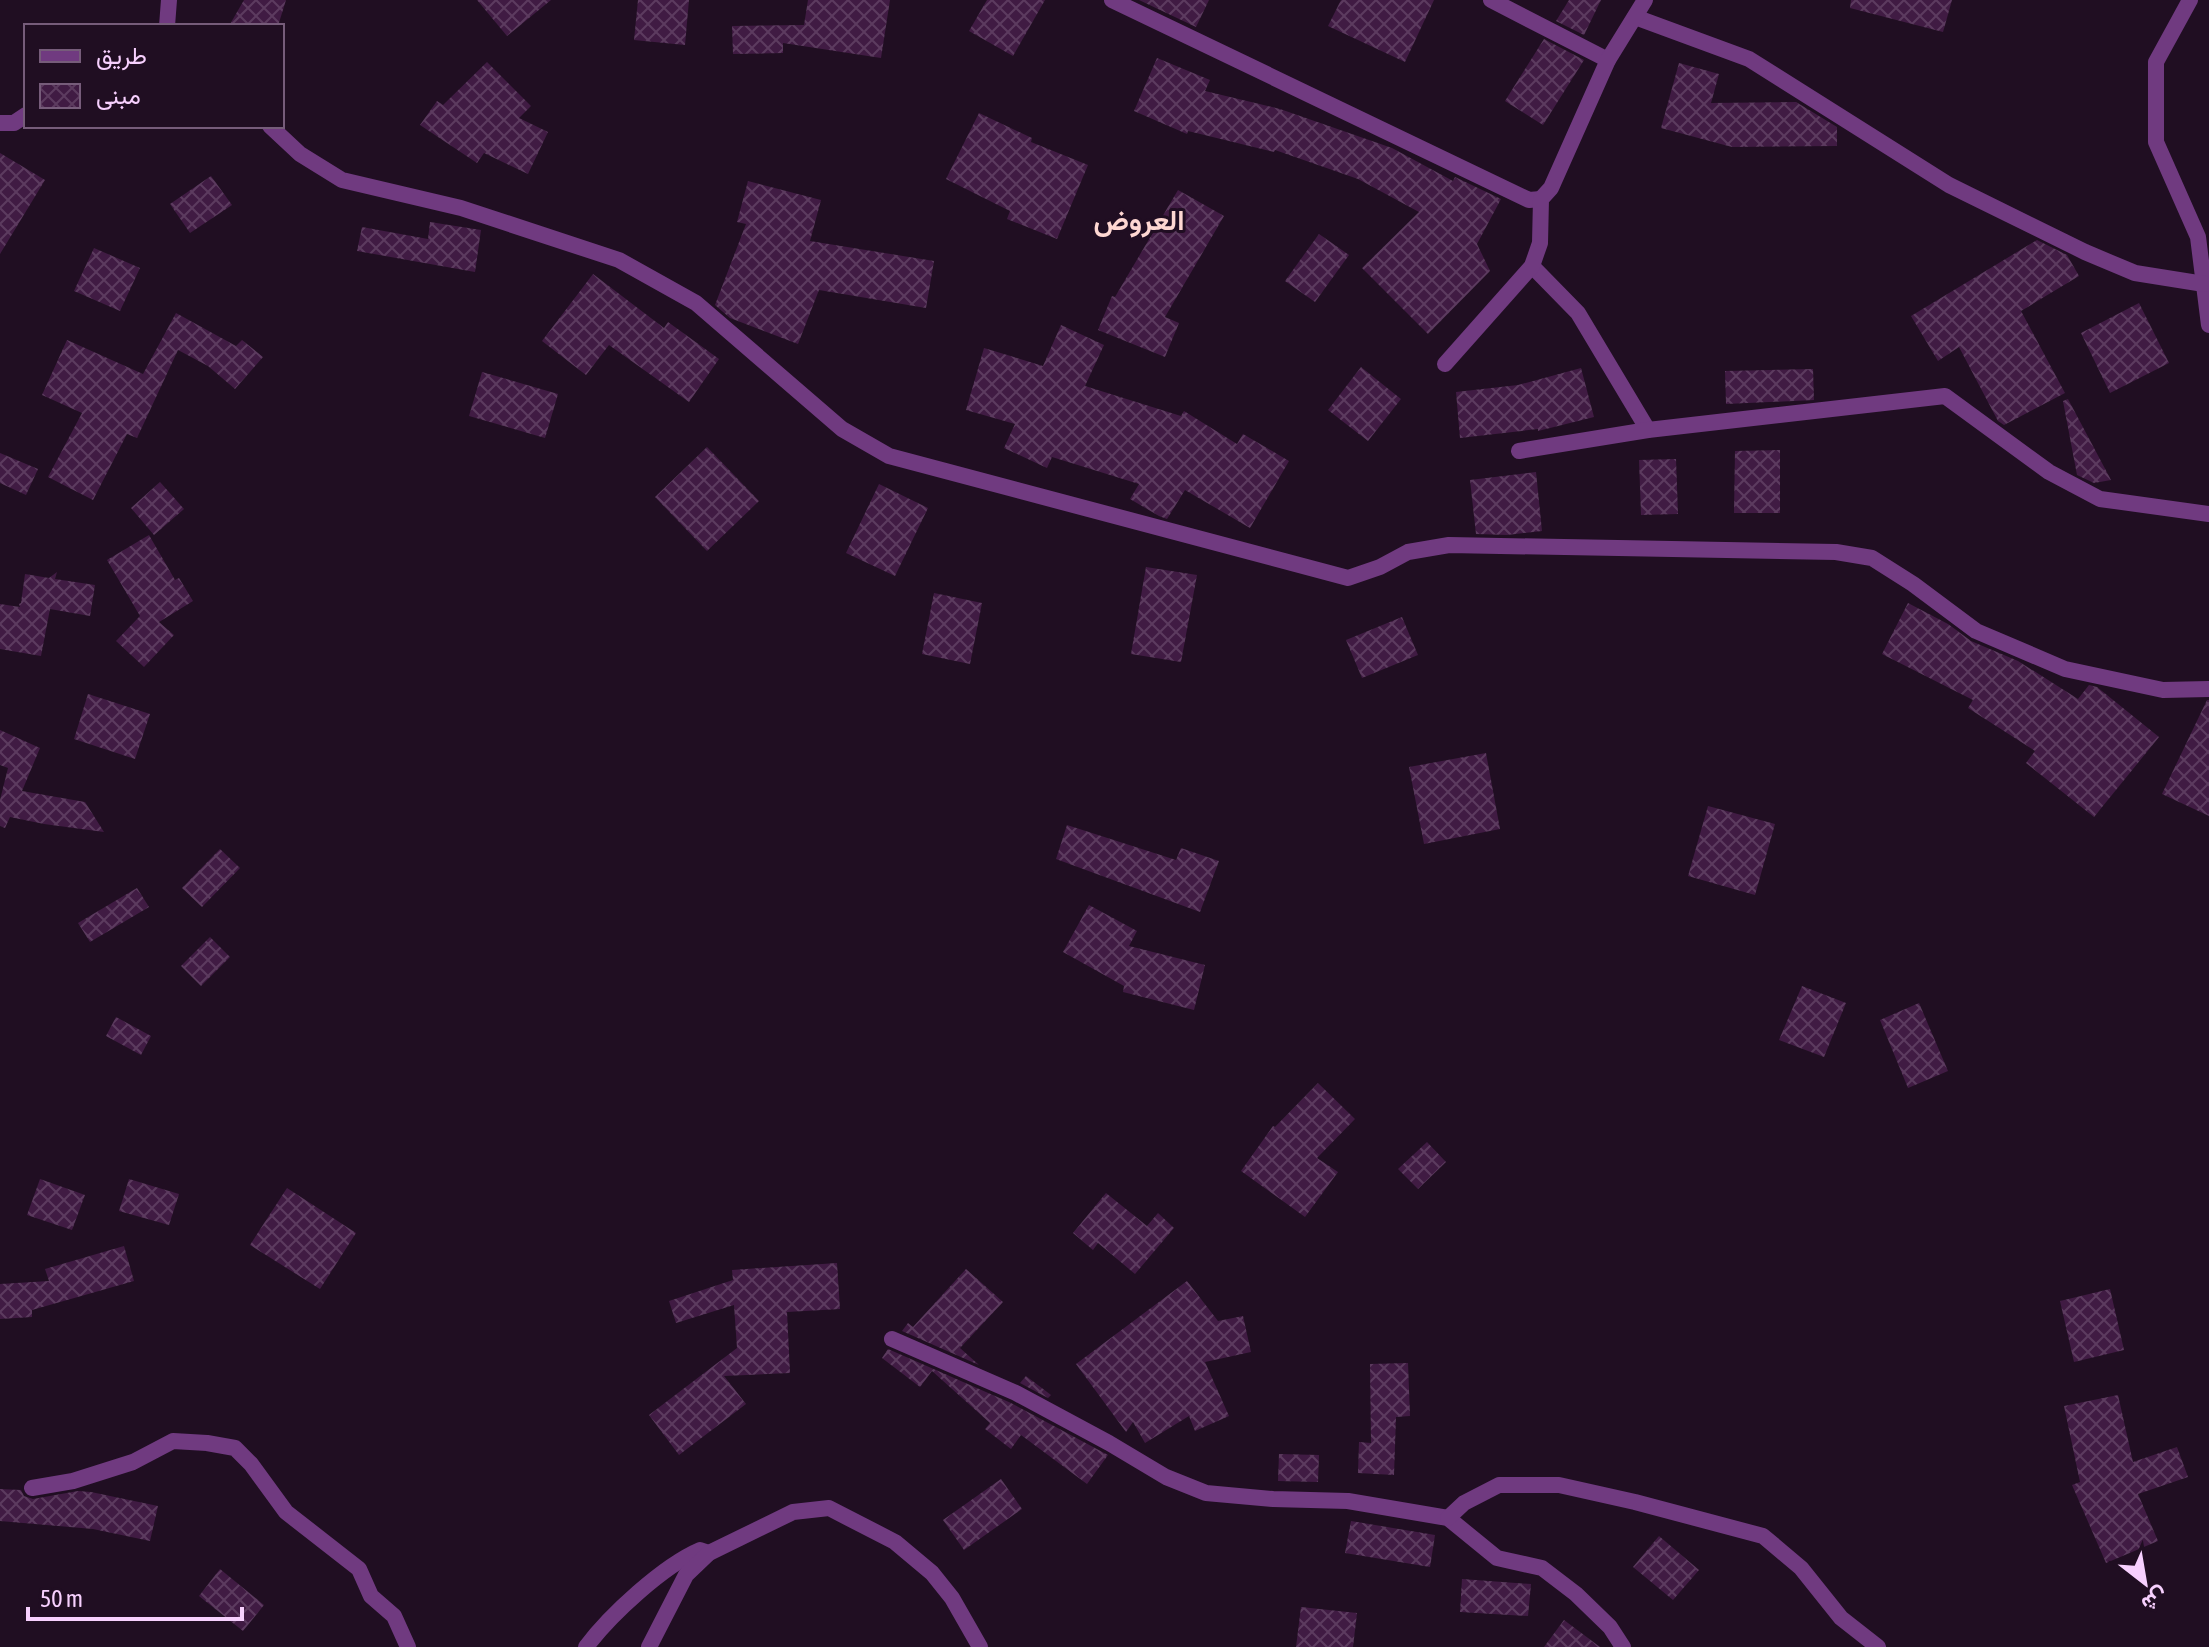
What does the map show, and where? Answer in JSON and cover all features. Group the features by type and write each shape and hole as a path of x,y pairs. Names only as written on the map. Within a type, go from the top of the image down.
{"street":[{"path":"167,24 169,0"},
{"path":"1112,0 1529,200 1541,199"},
{"path":"1491,0 1608,60"},
{"path":"1445,364 1532,266 1540,243 1541,199 1551,188 1608,60 1645,0"},
{"path":"2190,0 2156,62 2156,142 2198,237 2209,325"},
{"path":"1635,17 1749,59 1949,185 2085,252 2135,273 2204,284"},
{"path":"0,123 14,123 24,116"},
{"path":"272,128 300,154 342,180 461,208 619,260 696,303 842,429 889,456 1348,578 1380,567 1408,552 1449,545 1836,552 1872,558 1976,631 2065,669 2163,690 2209,689"},
{"path":"1532,266 1578,313 1648,430"},
{"path":"1519,451 1648,430 1945,396 2049,472 2100,499 2209,514"},
{"path":"892,1339 1016,1393 1166,1477 1206,1493 1348,1501 1448,1518 1497,1558 1542,1568 1599,1616 1623,1647"},
{"path":"32,1488 73,1481 133,1462 173,1441 235,1448 251,1464 286,1512 359,1569 371,1596 394,1616 408,1647"},
{"path":"1448,1518 1464,1503 1499,1485 1559,1485 1763,1536 1801,1568 1841,1618 1878,1647"},
{"path":"649,1647 686,1575 709,1553 793,1512 829,1508 895,1542 932,1573 952,1598 980,1647"},
{"path":"586,1647 626,1604 683,1557 700,1550 709,1553"}],"building":[{"path":"244,0 286,0 279,24 230,24"},
{"path":"477,0 551,0 507,36"},
{"path":"638,0 689,0 685,45 634,40"},
{"path":"808,0 890,0 881,58 783,43 783,53 733,54 732,26 804,25"},
{"path":"987,0 1045,0 1013,56 969,31"},
{"path":"1139,0 1209,0 1196,27"},
{"path":"1341,0 1434,0 1405,62 1328,26"},
{"path":"1569,0 1601,0 1584,35 1556,21"},
{"path":"1851,0 1952,0 1943,32 1850,8"},
{"path":"1544,39 1584,60 1543,125 1505,101"},
{"path":"1157,58 1210,80 1205,91 1280,109 1392,148 1453,181 1455,177 1501,199 1477,244 1490,271 1428,334 1362,268 1419,212 1358,179 1275,150 1188,131 1187,134 1134,111"},
{"path":"487,62 531,106 519,118 548,132 528,174 484,153 477,163 420,125 437,101 443,105"},
{"path":"1679,63 1719,74 1711,103 1796,102 1837,127 1837,146 1732,147 1661,128"},
{"path":"979,113 1032,138 1031,142 1088,165 1057,239 1007,219 1010,211 946,179"},
{"path":"0,153 45,180 0,254"},
{"path":"211,176 232,205 190,233 170,204"},
{"path":"748,181 821,200 810,241 934,261 926,308 819,290 798,344 730,318 715,305 746,224 737,222"},
{"path":"1178,190 1224,216 1165,317 1179,323 1165,357 1098,330 1112,296 1115,297"},
{"path":"430,222 481,230 475,272 357,251 362,227 428,239"},
{"path":"1319,234 1349,255 1315,302 1285,281"},
{"path":"2037,240 2067,255 2079,276 2021,311 2065,393 2004,425 1998,421 1959,347 1938,361 1911,316"},
{"path":"94,248 140,268 120,311 74,291"},
{"path":"593,274 664,328 668,322 719,359 689,402 609,345 586,375 542,341"},
{"path":"2139,303 2169,363 2110,393 2081,333"},
{"path":"176,313 236,346 242,340 263,357 235,389 208,366 178,350 137,438 127,434 93,500 48,477 82,413 42,395 67,340 143,374"},
{"path":"1061,325 1104,345 1085,386 1181,416 1184,411 1237,444 1243,434 1289,461 1250,528 1185,490 1167,519 1159,516 1130,499 1139,484 1052,457 1047,468 1004,448 1015,424 966,410 984,348 1043,366"},
{"path":"1361,367 1401,399 1368,441 1328,410"},
{"path":"1581,368 1594,417 1538,431 1460,438 1456,392 1518,385"},
{"path":"1813,369 1814,400 1726,404 1725,371"},
{"path":"482,372 558,394 545,438 469,416"},
{"path":"2068,399 2111,480 2094,483 2077,475 2063,401"},
{"path":"707,447 759,501 707,551 655,497"},
{"path":"1780,450 1780,513 1734,513 1735,451"},
{"path":"0,453 38,469 26,495 0,483"},
{"path":"1676,459 1678,514 1641,515 1639,460"},
{"path":"1536,472 1542,531 1507,535 1476,534 1470,480"},
{"path":"160,482 184,509 154,535 131,508"},
{"path":"879,484 928,508 895,576 846,553"},
{"path":"149,535 175,580 179,578 193,601 159,622 174,635 144,667 116,641 140,616 107,560"},
{"path":"1146,567 1197,575 1181,662 1131,654"},
{"path":"57,572 55,579 95,585 90,616 50,609 41,656 0,649 0,604 20,607 25,574 49,578"},
{"path":"934,593 982,603 970,664 922,654"},
{"path":"1908,603 1948,624 1971,641 2018,661 2078,699 2089,685 2097,687 2159,737 2094,817 2026,763 2035,751 1968,708 1973,700 1882,654"},
{"path":"1402,617 1418,655 1362,678 1346,640"},
{"path":"88,694 150,714 135,759 74,739"},
{"path":"2209,700 2209,816 2162,794"},
{"path":"0,730 40,748 22,791 85,802 104,832 10,817 5,828 0,826 0,800 8,768 0,765"},
{"path":"1486,753 1500,829 1424,844 1409,767"},
{"path":"1708,806 1775,824 1755,895 1688,876"},
{"path":"1067,825 1176,860 1181,848 1219,861 1200,912 1056,859"},
{"path":"220,849 240,868 202,907 182,888"},
{"path":"137,888 149,907 90,942 78,923"},
{"path":"1089,905 1137,931 1129,946 1205,965 1194,1010 1123,992 1124,986 1063,952"},
{"path":"210,937 230,957 201,986 181,966"},
{"path":"1802,986 1846,1003 1824,1057 1779,1040"},
{"path":"1919,1003 1948,1071 1908,1088 1880,1020"},
{"path":"116,1017 151,1036 141,1055 106,1036"},
{"path":"1318,1083 1355,1119 1317,1158 1338,1172 1305,1217 1241,1171 1273,1126"},
{"path":"1427,1142 1446,1162 1418,1189 1398,1169"},
{"path":"40,1179 85,1195 72,1230 27,1215"},
{"path":"129,1179 179,1194 169,1225 119,1211"},
{"path":"287,1188 356,1233 320,1289 250,1245"},
{"path":"1106,1193 1147,1226 1158,1213 1174,1228 1135,1274 1098,1243 1093,1250 1073,1233"},
{"path":"124,1246 134,1281 32,1310 32,1317 0,1319 0,1284 49,1281 45,1269"},
{"path":"837,1263 840,1309 787,1312 790,1373 724,1376 746,1404 679,1455 649,1415 737,1348 734,1305 676,1323 669,1301 733,1280 732,1270"},
{"path":"966,1269 1003,1302 960,1348 979,1365 902,1331 908,1323 913,1327"},
{"path":"1187,1281 1218,1321 1243,1316 1251,1352 1205,1362 1229,1416 1195,1431 1189,1416 1145,1443 1133,1422 1126,1432 1076,1364"},
{"path":"2110,1289 2124,1350 2074,1362 2060,1301"},
{"path":"888,1349 1011,1403 1108,1455 1087,1484 1021,1435 1011,1449 985,1429 990,1423 932,1371 920,1387 882,1358"},
{"path":"1408,1363 1410,1416 1396,1417 1394,1475 1358,1473 1359,1442 1371,1443 1370,1364"},
{"path":"1026,1376 1051,1395 1048,1398 1020,1383"},
{"path":"2118,1395 2133,1462 2177,1447 2188,1477 2138,1494 2158,1541 2106,1563 2072,1485 2080,1482 2064,1406"},
{"path":"1279,1454 1319,1455 1318,1482 1278,1481"},
{"path":"1001,1479 1022,1509 964,1550 943,1520"},
{"path":"0,1489 21,1490 24,1496 33,1499 78,1491 91,1492 158,1506 150,1541 93,1529 0,1521"},
{"path":"1351,1521 1435,1535 1430,1567 1345,1553"},
{"path":"1659,1536 1699,1570 1673,1600 1633,1567"},
{"path":"220,1569 264,1605 243,1631 199,1596"},
{"path":"1462,1579 1531,1584 1528,1616 1460,1612"},
{"path":"1301,1607 1357,1613 1353,1647 1296,1647"},
{"path":"1564,1620 1600,1647 1544,1647"}],"district":[{"name":"العروض","path":"1139,220"}]}
